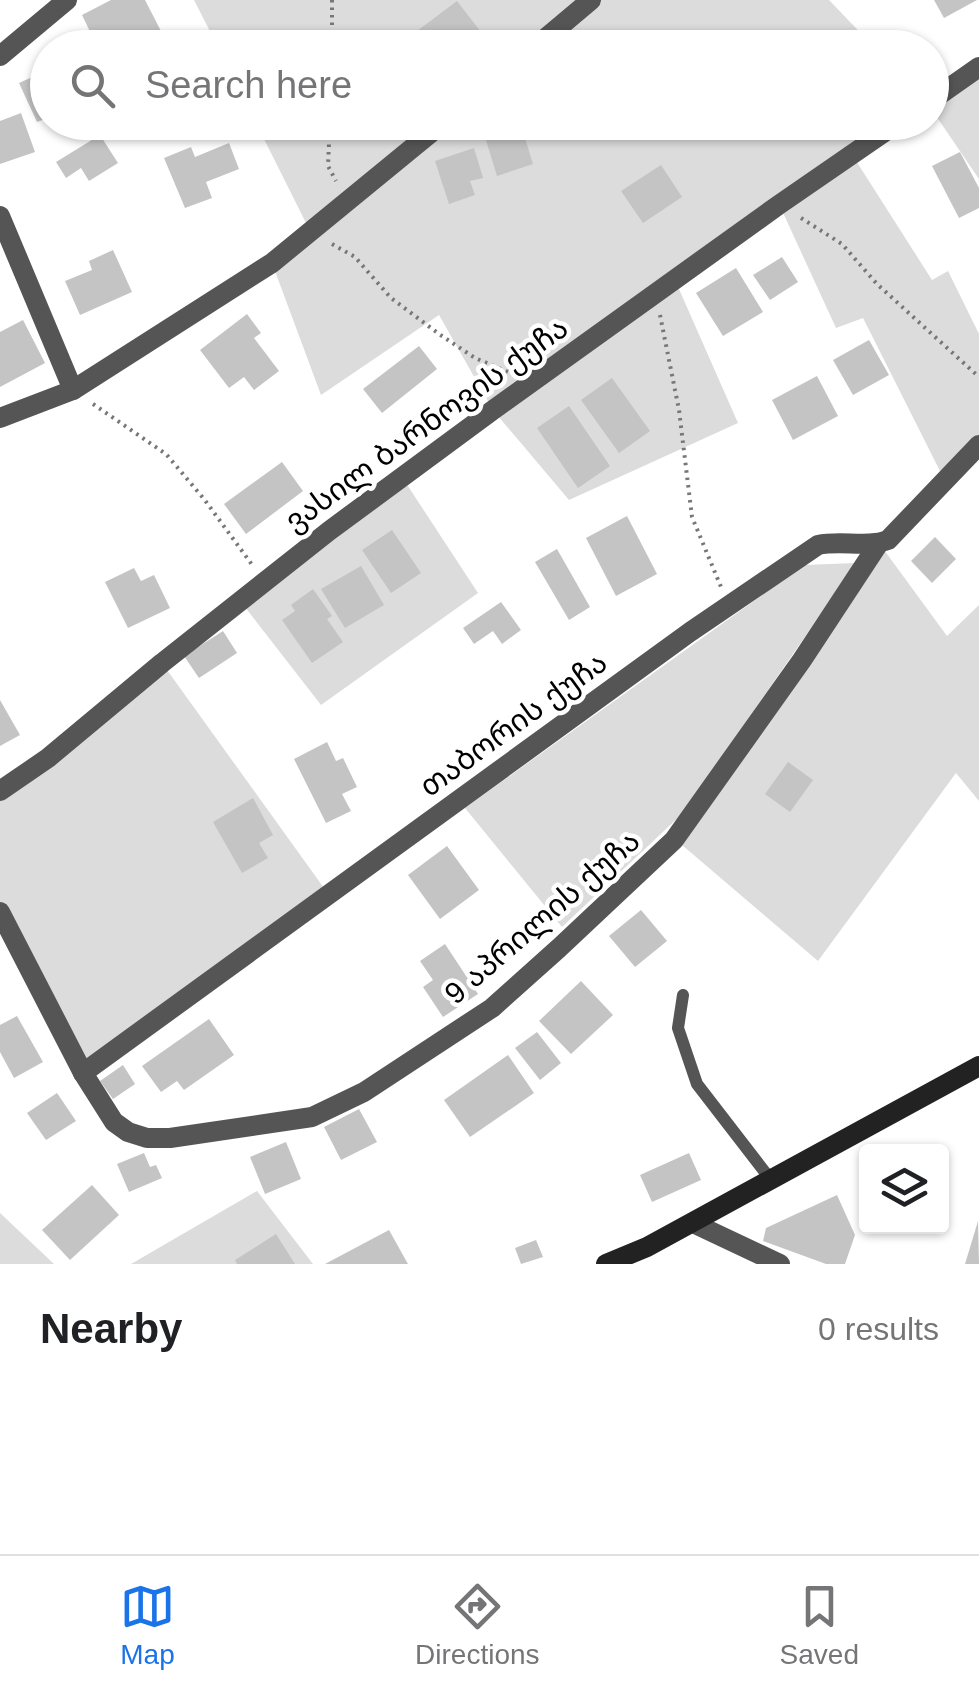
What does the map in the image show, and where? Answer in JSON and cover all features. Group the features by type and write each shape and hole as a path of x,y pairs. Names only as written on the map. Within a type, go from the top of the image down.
{"main road":[{"path":"606,1264 647,1256 692,1223 979,1066"}],"street":[{"path":"31,30 67,0"},
{"path":"556,30 592,0"},
{"path":"0,56 30,31"},
{"path":"949,88 979,67"},
{"path":"0,418 73,390 272,263 422,140"},
{"name":"ვასილ ბარნოვის ქუჩა","path":"0,792 48,758 328,532 524,387 874,140"},
{"path":"0,216 73,390"},
{"path":"878,544 888,540 979,445"},
{"name":"თაბორის ქუჩა","path":"82,1073 729,605 818,545 878,544"},
{"name":"9 აპრილის ქუჩა","path":"0,912 82,1073 114,1122 128,1132 146,1138 170,1138 312,1117 364,1092 492,1008 674,840 802,660 878,544"},
{"path":"692,1223 780,1264"}],"lane":[{"path":"683,996 678,1028 698,1084 771,1180"}],"path":[{"path":"332,0 332,30"},
{"path":"329,140 328,166 348,202"},
{"path":"780,204 842,244 877,284 979,377"},
{"path":"310,231 355,257 392,298 439,334 474,358 507,372 524,387"},
{"path":"656,293 679,410 692,517 729,605"},
{"path":"73,390 166,454 265,582"}],"shaded area":[{"path":"194,0 829,0 858,30 209,30"},
{"path":"979,67 979,179 949,135 949,88"},
{"path":"264,140 875,140 853,156 932,280 948,271 979,334 979,445 945,481 863,318 836,328 779,204 675,280 738,423 569,500 493,410 439,315 321,395 272,263 310,231"},
{"path":"402,477 478,593 321,705 241,602"},
{"path":"879,543 947,636 979,605 979,801 956,773 818,961 682,845"},
{"path":"856,563 683,813 562,927 465,808 804,565"},
{"path":"162,663 329,895 83,1073 0,912 0,791"},
{"path":"257,1191 313,1264 131,1264"},
{"path":"0,1213 54,1264 0,1264"}],"building":[{"path":"111,0 145,0 160,30 89,30 82,15"},
{"path":"934,0 977,0 944,18"},
{"path":"457,1 479,30 418,30"},
{"path":"30,78 30,107 19,83"},
{"path":"21,113 35,152 0,164 0,121"},
{"path":"92,140 103,140 118,163 89,181 81,168 66,178 56,162"},
{"path":"486,140 526,140 533,164 497,176"},
{"path":"229,143 239,169 206,182 212,198 185,208 164,158 191,147 195,157"},
{"path":"474,148 483,178 470,181 475,195 449,204 435,161"},
{"path":"960,152 979,188 979,208 959,218 932,166"},
{"path":"661,165 682,197 643,223 621,191"},
{"path":"113,250 132,292 80,315 65,281 92,270 89,261"},
{"path":"782,257 798,282 770,300 753,275"},
{"path":"736,268 763,312 723,336 696,293"},
{"path":"247,314 261,333 254,338 279,371 254,390 244,377 229,388 200,350"},
{"path":"23,320 45,363 0,387 0,332"},
{"path":"869,340 889,375 853,395 833,360"},
{"path":"419,346 437,369 382,413 363,389"},
{"path":"817,376 838,416 793,440 772,400"},
{"path":"612,378 650,431 619,453 581,400"},
{"path":"569,406 610,466 578,488 537,428"},
{"path":"282,462 303,491 246,534 224,504"},
{"path":"627,516 657,574 616,596 586,538"},
{"path":"392,530 421,573 391,593 362,550"},
{"path":"935,537 956,559 932,583 911,561"},
{"path":"557,549 590,607 569,620 535,562"},
{"path":"361,566 384,605 345,628 321,589"},
{"path":"134,568 141,581 154,575 170,608 128,628 105,582"},
{"path":"313,589 332,616 327,619 343,642 312,663 282,620 295,611 291,605"},
{"path":"501,602 521,630 502,644 493,631 474,644 463,628"},
{"path":"223,631 237,653 199,678 184,656"},
{"path":"0,700 20,735 0,746"},
{"path":"327,742 336,761 343,758 357,787 342,794 351,811 326,823 294,759"},
{"path":"788,762 813,780 790,812 765,794"},
{"path":"253,798 273,835 259,843 268,858 242,873 213,822"},
{"path":"447,846 479,890 440,919 408,875"},
{"path":"641,910 667,941 635,967 609,936"},
{"path":"445,944 478,994 443,1017 423,987 433,980 420,961"},
{"path":"581,981 613,1015 571,1054 539,1021"},
{"path":"17,1016 43,1062 14,1078 0,1052 0,1025"},
{"path":"209,1019 234,1055 184,1090 177,1081 161,1092 142,1066"},
{"path":"537,1032 561,1063 540,1080 515,1048"},
{"path":"508,1055 534,1093 470,1137 444,1100"},
{"path":"123,1065 135,1084 113,1099 100,1081"},
{"path":"57,1093 76,1121 46,1140 27,1113"},
{"path":"359,1109 377,1142 341,1160 324,1127"},
{"path":"286,1142 301,1179 265,1194 250,1157"},
{"path":"144,1153 150,1167 156,1165 162,1178 129,1192 117,1164"},
{"path":"689,1153 701,1180 652,1202 640,1175"},
{"path":"92,1185 119,1215 70,1260 42,1230"},
{"path":"837,1195 855,1235 845,1264 826,1264 763,1241 766,1228"},
{"path":"978,1221 979,1264 965,1264"},
{"path":"389,1230 408,1264 325,1264"},
{"path":"276,1234 295,1264 237,1264 235,1260"},
{"path":"536,1240 543,1257 521,1264 515,1248"}]}
